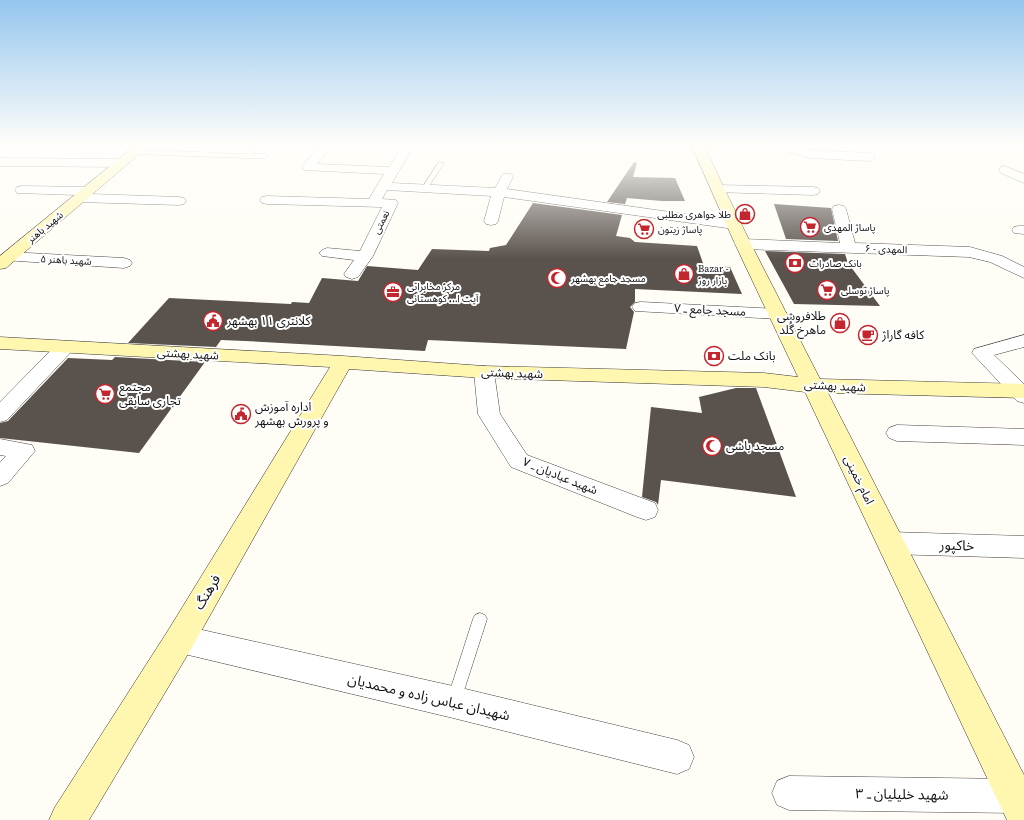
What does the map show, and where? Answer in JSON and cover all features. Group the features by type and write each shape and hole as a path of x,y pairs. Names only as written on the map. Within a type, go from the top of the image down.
{"street":[{"name":"شهید باهنر","path":"6,256 98,182"},
{"name":"نعمتی","path":"373,203 386,182"},
{"path":"491,221 499,192 504,182"},
{"name":"امام خمینی","path":"715,182 739,235 1019,805"},
{"name":"المهدی - ۶","path":"384,186 499,192 582,203 739,235 849,248 970,252 996,259 1021,269"},
{"path":"718,189 812,191"},
{"path":"22,190 179,201"},
{"path":"582,203 591,192"},
{"path":"268,200 373,203"},
{"name":"نعمتی","path":"352,274 365,256 391,203 373,203"},
{"path":"839,209 849,248"},
{"path":"327,253 365,256"},
{"name":"شهید باهنر ۵","path":"6,256 124,263"},
{"name":"مسجد جامع ـ ۷","path":"641,307 778,314"},
{"path":"1022,393 981,353 1024,341"},
{"name":"شهید بهشتی","path":"0,343 64,348 343,362 484,372 764,380 814,386 1022,393"},
{"path":"0,415 64,348"},
{"name":"فرهنگ","path":"68,820 180,639 343,362"},
{"name":"شهید عبادیان ـ ۷","path":"484,372 489,414 519,461 646,510"},
{"path":"898,433 1024,437"},
{"path":"0,447 24,450 0,477"},
{"name":"خاکپور","path":"890,543 1024,546"},
{"name":"شهیدان عباس زاده و محمدیان","path":"180,639 453,702 677,757"},
{"name":"شهید خلیلیان ـ ۳","path":"789,793 1019,805"}],"lane":[{"path":"425,188 429,182"},
{"path":"453,702 480,619"}],"building":[{"path":"620,182 677,182 685,201 627,198 625,204 607,202"},
{"path":"533,203 622,215 616,236 630,238 635,242 697,246 704,266 730,267 742,294 635,289 635,302 630,307 634,312 626,349 428,340 425,351 221,340 216,347 128,343 169,298 291,304 292,302 309,303 322,278 358,281 367,266 418,270 432,249 489,251 490,248 506,245"},
{"name":"پاساژ المهدی","path":"774,204 831,208 838,241 786,239"},
{"name":"پاساژ توسلی","path":"765,251 845,254 848,263 880,306 794,304"},
{"name":"مجتمع تجاری سابقی","path":"115,357 205,362 139,453 0,438 0,423 8,421 68,358 112,360"},
{"name":"مسجد باشی","path":"736,388 756,388 796,497 661,480 658,505 656,502 642,497 651,407 702,413 699,397"}],"place":[{"name":"طلا جواهری مطلبی","path":"745,214"},
{"name":"پاساژ المهدی","path":"810,227"},
{"name":"پاساژ زیتون","path":"644,229"},
{"name":"بانک صادرات","path":"795,263"},
{"name":"Bazar - بازار روز","path":"684,274"},
{"name":"مسجد جامع بهشهر","path":"557,278"},
{"name":"پاساژ توسلی","path":"827,290"},
{"name":"مرکز مخابراتی آیت ا... کوهستانی","path":"393,292"},
{"name":"کلانتری ۱۱ بهشهر","path":"213,321"},
{"name":"طلافروشی ماهرخ گُلد","path":"840,323"},
{"name":"کافه گاراژ","path":"868,335"},
{"name":"بانک ملت","path":"714,356"},
{"name":"مجتمع تجاری سابقی","path":"105,394"},
{"name":"اداره آموزش و پرورش بهشهر","path":"241,414"},
{"name":"مسجد باشی","path":"712,446"}]}
